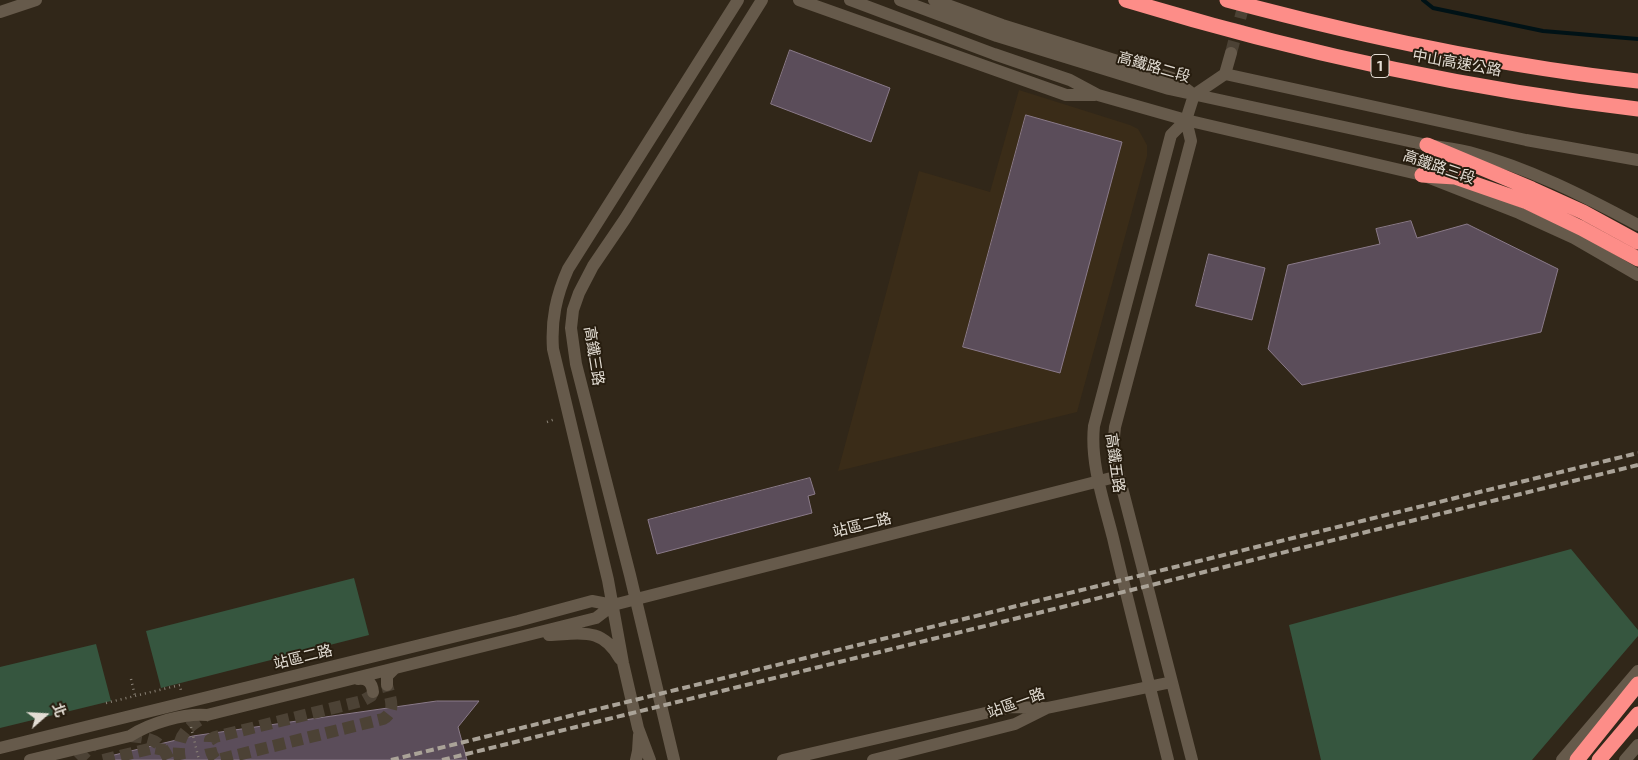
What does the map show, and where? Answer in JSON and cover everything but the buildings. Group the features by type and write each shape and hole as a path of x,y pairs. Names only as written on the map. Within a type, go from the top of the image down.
{"highway":[{"name":"中山高速公路","path":"1126,0 1263,38 1393,69 1594,104 1638,109"},
{"name":"中山高速公路","path":"1226,0 1408,44 1598,77 1638,81"},
{"path":"1427,145 1532,188 1638,242"},
{"path":"1422,175 1455,177 1527,202 1581,228 1638,259"},
{"path":"1577,760 1638,684"},
{"path":"1599,760 1638,714"}],"street":[{"path":"0,12 36,0"},
{"path":"650,760 638,728 623,663 613,605 553,349 554,307 559,289 568,270 738,0"},
{"name":"高鐵三路","path":"674,760 576,364 571,328 573,310 578,293 593,266 762,0"},
{"path":"799,0 1066,95 1098,95"},
{"path":"850,0 994,54 1070,80 1098,95 1186,120"},
{"name":"高鐵路二段","path":"900,0 997,36 1194,95"},
{"name":"高鐵路二段","path":"934,0 1002,25 1172,78 1194,95"},
{"path":"1194,95 1224,74 1231,53"},
{"path":"1224,74 1526,140 1638,160"},
{"name":"高鐵五路","path":"1168,760 1099,481 1092,440 1094,426 1171,135 1186,120 1194,95"},
{"name":"高鐵路三段","path":"1194,95 1468,152 1536,174 1590,199 1638,225"},
{"name":"高鐵五路","path":"1186,120 1191,141 1115,427 1113,447 1192,760"},
{"name":"高鐵路三段","path":"1186,120 1422,175 1520,213 1565,234 1638,275"},
{"name":"站區二路","path":"30,760 130,736 143,727 186,716 194,714 208,715 596,618 613,605 635,599 1119,476"},
{"name":"站區二路","path":"0,748 592,601 613,605"},
{"path":"526,636 588,633 606,641 623,663"},
{"path":"387,685 388,676 394,669"},
{"path":"1562,760 1638,671"},
{"path":"356,679 367,680 373,687 374,692"},
{"name":"站區一路","path":"873,760 1015,724 1047,708 1172,682"},
{"path":"783,760 1011,707 1047,708"},
{"path":"636,760 638,728"},
{"path":"1625,760 1638,745"}],"path":[{"path":"547,422 555,419"},
{"path":"131,679 135,696"},
{"path":"106,703 156,691"}],"shaded area":[{"path":"1019,90 1130,125 1138,129 1147,145 1147,156 1077,412 838,471 919,171 990,192"}],"green space":[{"path":"1571,549 1638,630 1638,636 1532,760 1321,760 1289,625"},
{"path":"354,578 369,635 161,688 146,631"},
{"path":"96,644 111,701 0,728 0,667"}],"waterway":[{"path":"1423,0 1433,8 1543,31 1638,39"}],"tunnel":[{"path":"1231,53 1245,0"},
{"path":"373,692 371,696 362,701 215,737 210,740 211,752 215,759 221,759 383,719 390,712 391,708 391,699 387,685"},
{"path":"180,760 179,744 181,738 189,728 207,715"},
{"path":"130,736 150,739 159,744 169,760"},
{"path":"78,760 94,744"},
{"path":"103,760 153,748 165,750"}],"railway":[{"path":"391,760 1638,453"},
{"path":"442,760 1638,465"}]}
